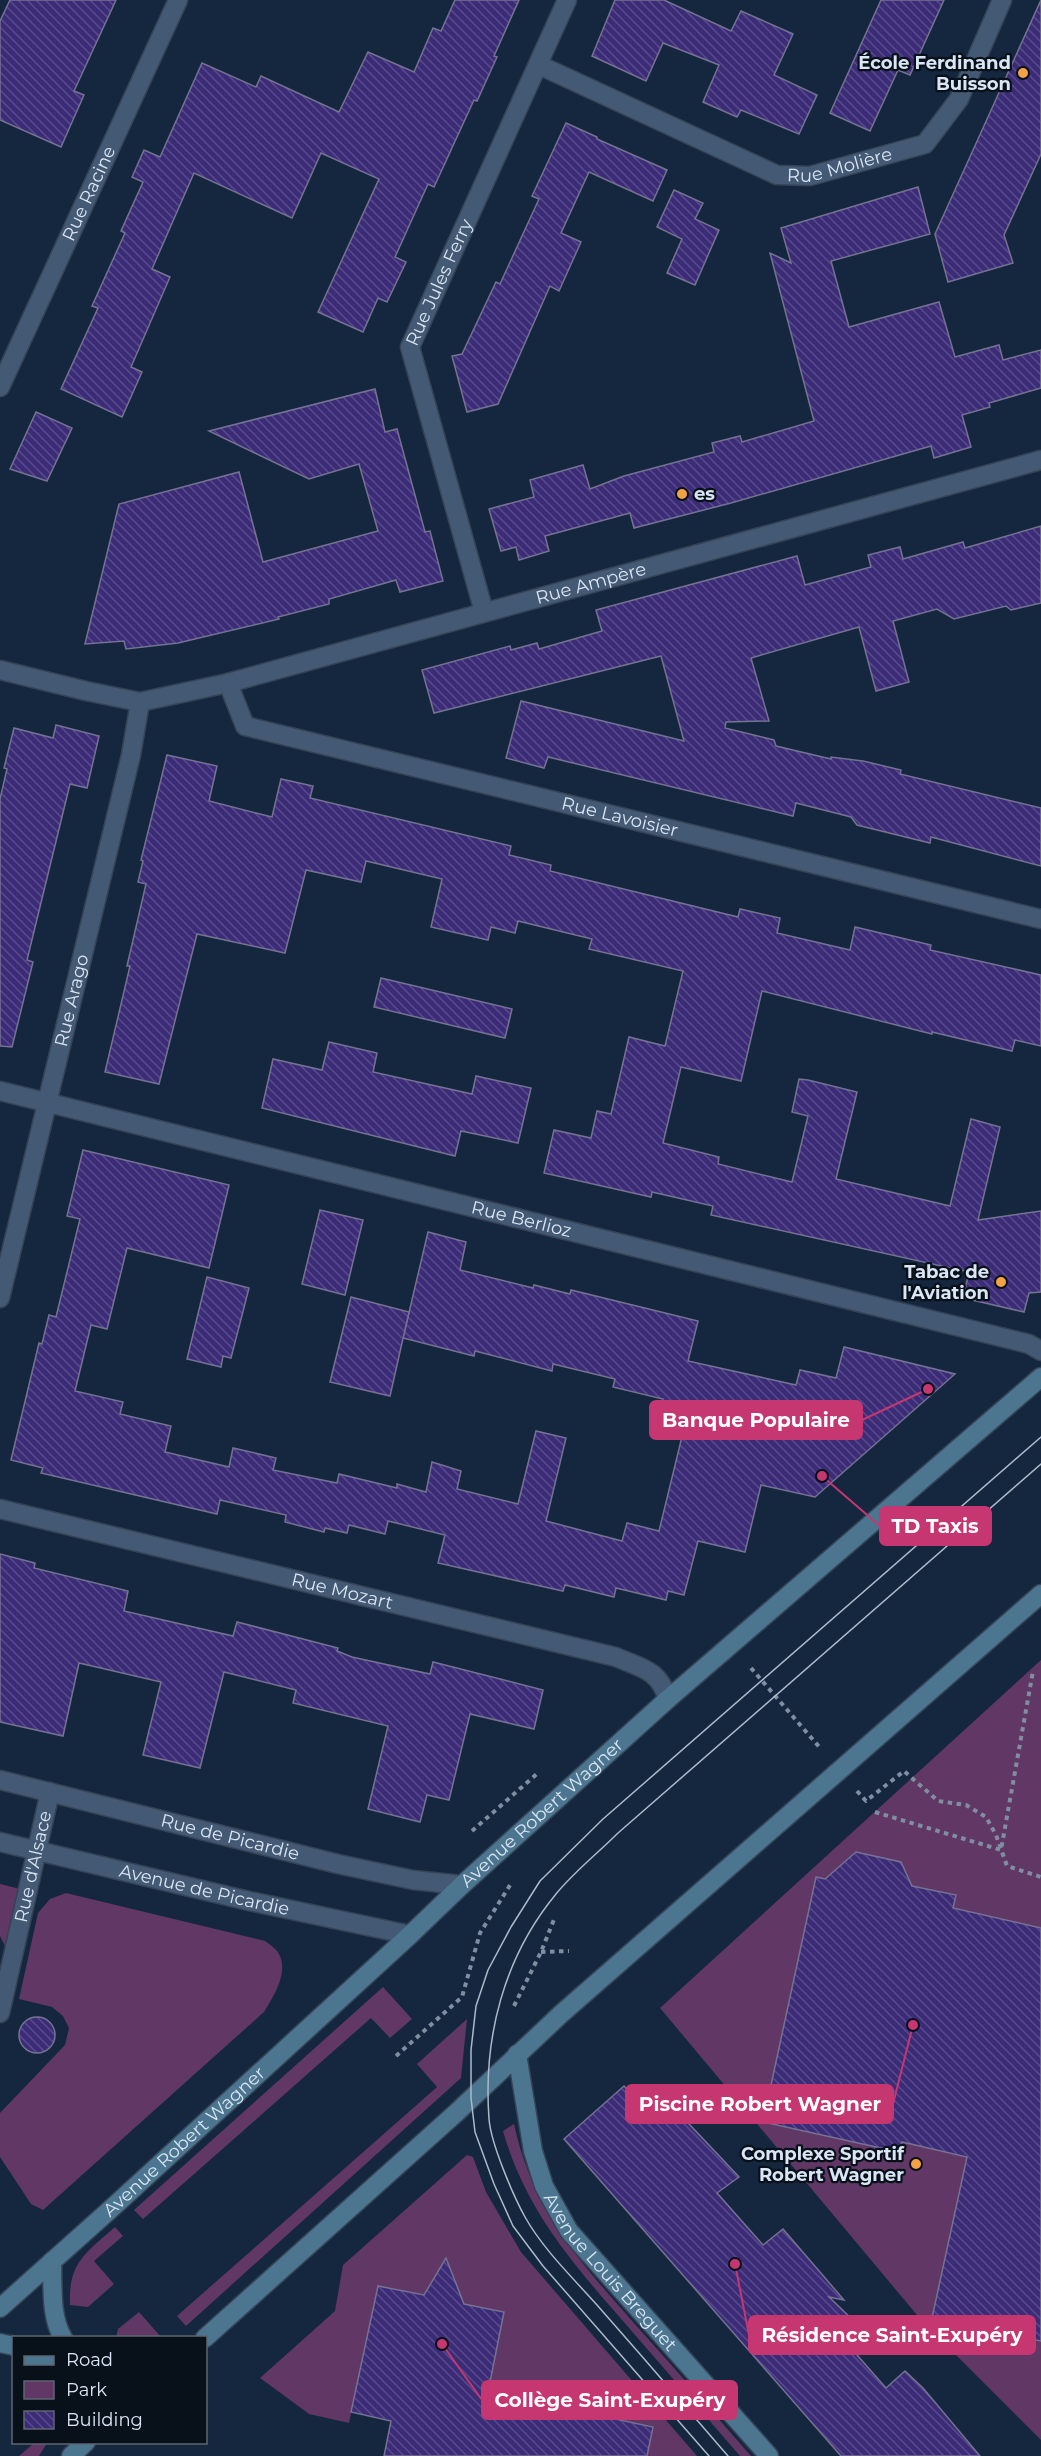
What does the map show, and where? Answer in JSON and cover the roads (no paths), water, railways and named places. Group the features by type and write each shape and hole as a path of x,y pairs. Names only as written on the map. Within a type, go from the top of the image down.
{"main road":[{"name":"Avenue Robert Wagner","path":"0,2308 668,1699 1041,1377"},
{"path":"206,2336 456,2113 517,2054 1041,1594"},
{"name":"Avenue Louis Breguet","path":"517,2054 533,2151 544,2186 569,2231 769,2456"},
{"path":"52,2262 53,2299 58,2329 62,2336"}],"street":[{"name":"Rue Racine","path":"0,387 178,0"},
{"name":"Rue Jules Ferry","path":"484,612 410,347 567,0"},
{"name":"Rue Molière","path":"539,65 777,176 810,176 925,144 959,99 1002,0"},
{"name":"Rue Ampère","path":"140,702 228,683 1041,460"},
{"path":"0,670 140,702"},
{"name":"Rue Lavoisier","path":"228,683 245,726 1041,919"},
{"name":"Rue Arago","path":"0,1298 131,755 140,702"},
{"name":"Rue Berlioz","path":"0,1091 1029,1344 1041,1351"},
{"name":"Rue Mozart","path":"0,1509 616,1656 651,1673 663,1682 668,1699"},
{"name":"Rue de Picardie","path":"0,1780 338,1864 413,1880 462,1885"},
{"name":"Rue d'Alsace","path":"0,2013 50,1792"},
{"name":"Avenue de Picardie","path":"0,1842 249,1901 410,1935"}],"tram line":[{"path":"709,2456 543,2266 513,2226 494,2184 475,2132 471,2098 471,2050 476,2006 488,1970 511,1927 540,1881 603,1819 1041,1437"},
{"path":"728,2456 549,2252 532,2229 520,2207 498,2155 489,2119 490,2058 501,1999 510,1971 523,1944 538,1918 570,1878 618,1833 1041,1464"}],"place":[{"name":"École Ferdinand Buisson","path":"1023,73"},
{"name":"es","path":"682,494"},
{"name":"Tabac de l'Aviation","path":"1001,1282"},
{"name":"Banque Populaire","path":"928,1389"},
{"name":"TD Taxis","path":"822,1476"},
{"name":"Piscine Robert Wagner","path":"913,2025"},
{"name":"Complexe Sportif Robert Wagner","path":"916,2164"},
{"name":"Résidence Saint-Exupéry","path":"735,2264"},
{"name":"Collège Saint-Exupéry","path":"442,2344"}]}
